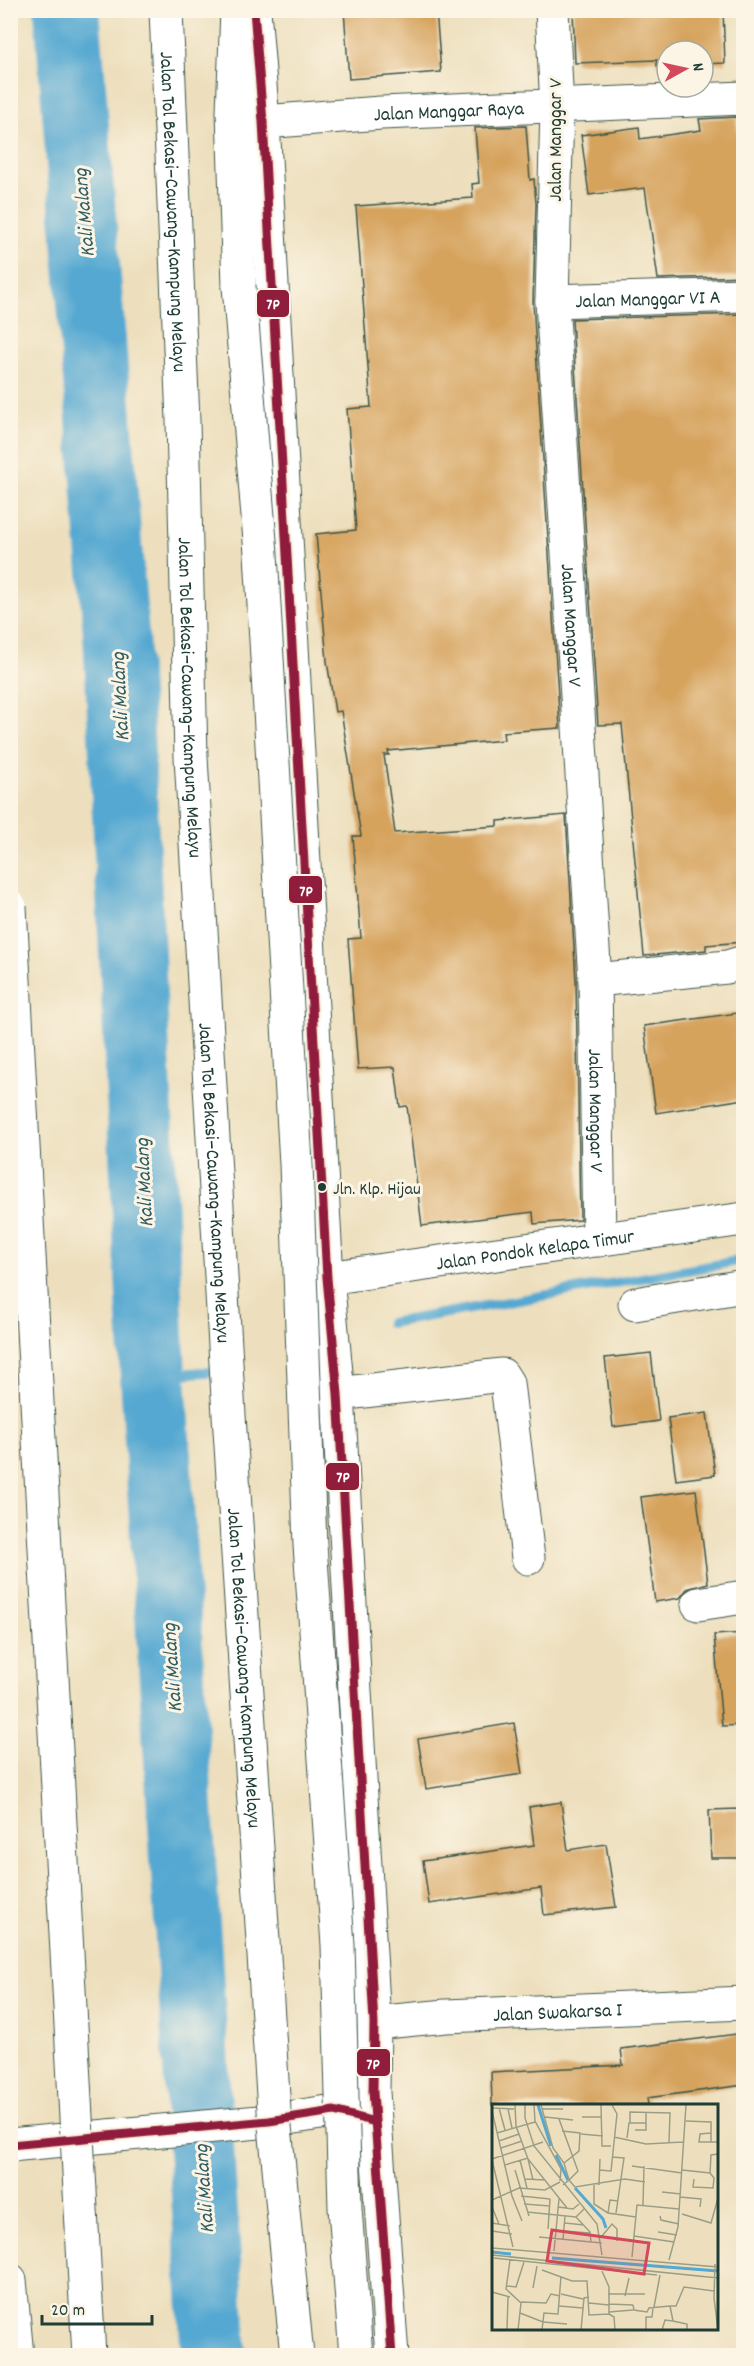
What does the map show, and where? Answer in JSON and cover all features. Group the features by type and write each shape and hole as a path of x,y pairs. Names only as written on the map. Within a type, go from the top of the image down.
{"main road":[{"name":"Jalan Tol Bekasi–Cawang–Kampung Melayu","path":"166,10 183,421 191,757 229,1416 275,2126 297,2355"},
{"path":"237,10 233,112 239,286 261,553 294,1117 310,1545 338,1945 345,2208 356,2355"},
{"path":"254,10 263,122 327,1278 338,1394 374,2023 374,2107 392,2355"},
{"name":"Jalan Manggar V","path":"552,10 557,106 552,301 595,980 599,1240"},
{"name":"Jalan Manggar Raya","path":"263,122 381,114 744,98"},
{"name":"Jalan Manggar VI A","path":"552,301 744,296"},
{"path":"10,907 89,2355"},
{"path":"595,980 727,967 744,962"},
{"name":"Jalan Pondok Kelapa Timur","path":"327,1278 744,1219"},
{"path":"635,1304 744,1286"},
{"path":"338,1394 502,1375 507,1383 528,1558"},
{"path":"698,1604 744,1597"},
{"name":"Jalan Swakarsa I","path":"374,2023 446,2016 744,2003"},
{"path":"10,2145 268,2121 374,2107"},
{"path":"10,2280 18,2355"}],"building":[{"path":"344,10 436,10 441,72 349,79"},
{"path":"573,10 723,10 725,63 715,63 715,39 655,39 655,60 575,63"},
{"path":"736,117 744,174 744,276 658,279 645,188 589,195 581,135 639,127 640,139 701,130 699,119"},
{"path":"526,126 530,180 534,179 536,204 533,302 560,728 503,732 504,740 388,751 389,755 384,755 395,833 498,826 498,821 566,815 576,981 580,1220 534,1224 533,1212 422,1226 407,1106 400,1107 395,1067 358,1069 348,939 361,938 353,836 361,836 341,711 335,712 327,661 316,534 356,530 347,409 371,407 356,206 473,198 472,184 479,183 475,128"},
{"path":"744,314 744,942 706,945 706,950 644,956 622,724 598,725 572,319"},
{"path":"744,1012 744,1099 656,1113 644,1026"},
{"path":"651,1353 659,1421 613,1427 605,1358"},
{"path":"707,1413 715,1475 676,1480 668,1418"},
{"path":"696,1490 708,1583 687,1589 680,1598 655,1602 641,1497"},
{"path":"744,1633 744,1725 722,1726 714,1635"},
{"path":"514,1723 522,1774 426,1789 418,1739"},
{"path":"561,1802 568,1850 606,1844 616,1907 544,1915 541,1888 429,1904 423,1861 534,1845 529,1807"},
{"path":"740,1809 742,1858 711,1858 709,1810"},
{"path":"744,2033 744,2085 647,2098 648,2104 492,2105 491,2072 623,2065 621,2049"}],"waterway":[{"name":"Kali Malang","path":"67,10 116,634 153,1376 214,2356"},
{"path":"390,1323 744,1260"},
{"path":"153,1376 217,1371"}],"transit line":[{"name":"7P","path":"254,10 263,122 327,1278 338,1394 374,2023 373,2092 392,2356"},
{"name":"7P","path":"10,2145 269,2121 334,2111 375,2122"}],"place":[{"name":"Jln. Klp. Hijau","path":"322,1187"}]}
